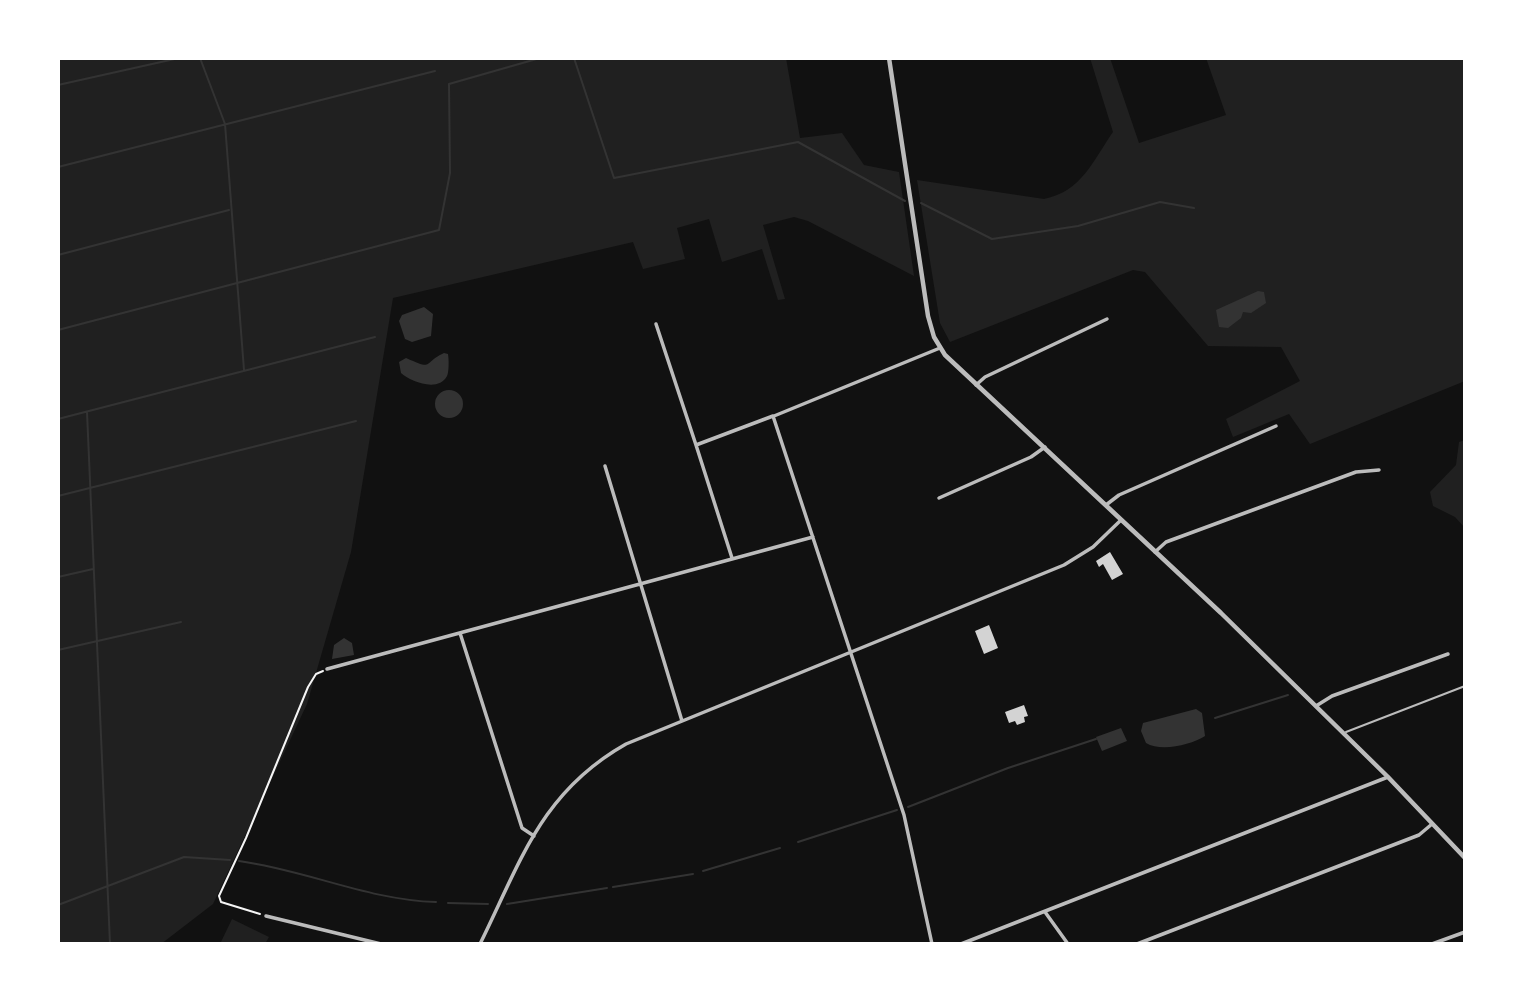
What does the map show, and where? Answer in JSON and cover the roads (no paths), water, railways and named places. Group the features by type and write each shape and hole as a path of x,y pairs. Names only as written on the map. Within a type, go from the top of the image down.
{"street":[{"path":"889,58 929,316 940,348 1344,733 1465,858"},
{"path":"976,385 985,377 1107,319"},
{"path":"656,324 732,558"},
{"path":"696,445 940,348"},
{"path":"773,416 906,824 932,944"},
{"path":"1106,505 1119,495 1276,426"},
{"path":"939,498 1031,457 1045,447"},
{"path":"604,466 682,721"},
{"path":"1155,552 1166,542 1316,486 1356,472 1379,470"},
{"path":"480,944 554,802 586,769 626,744 1063,565 1093,547 1121,520"},
{"path":"327,669 813,537"},
{"path":"460,633 522,828 534,836"},
{"path":"1316,706 1332,696 1448,654"},
{"path":"961,944 1388,777"},
{"path":"1137,944 1419,835 1432,824"},
{"path":"1045,912 1069,944"},
{"path":"266,916 381,944"},
{"path":"1432,944 1465,932"}],"lane":[{"path":"1344,733 1352,727 1465,686"}],"waterway":[{"path":"58,85 179,58"},
{"path":"200,58 225,124 244,370"},
{"path":"58,330 439,230 450,173 449,84 540,58"},
{"path":"574,58 614,178 798,142 905,201"},
{"path":"58,167 435,71"},
{"path":"921,203 992,239 1078,226 1160,202 1194,208"},
{"path":"58,255 229,210"},
{"path":"58,419 375,337"},
{"path":"87,412 110,944"},
{"path":"58,496 356,421"},
{"path":"58,577 93,569"},
{"path":"58,650 181,622"},
{"path":"1215,718 1288,695"},
{"path":"908,807 1008,768 1096,739"},
{"path":"798,842 897,810"},
{"path":"703,871 780,848"},
{"path":"58,905 184,857 230,860"},
{"path":"239,861 361,891 436,902"},
{"path":"613,887 693,874"},
{"path":"507,904 607,888"},
{"path":"448,903 488,904"}]}
